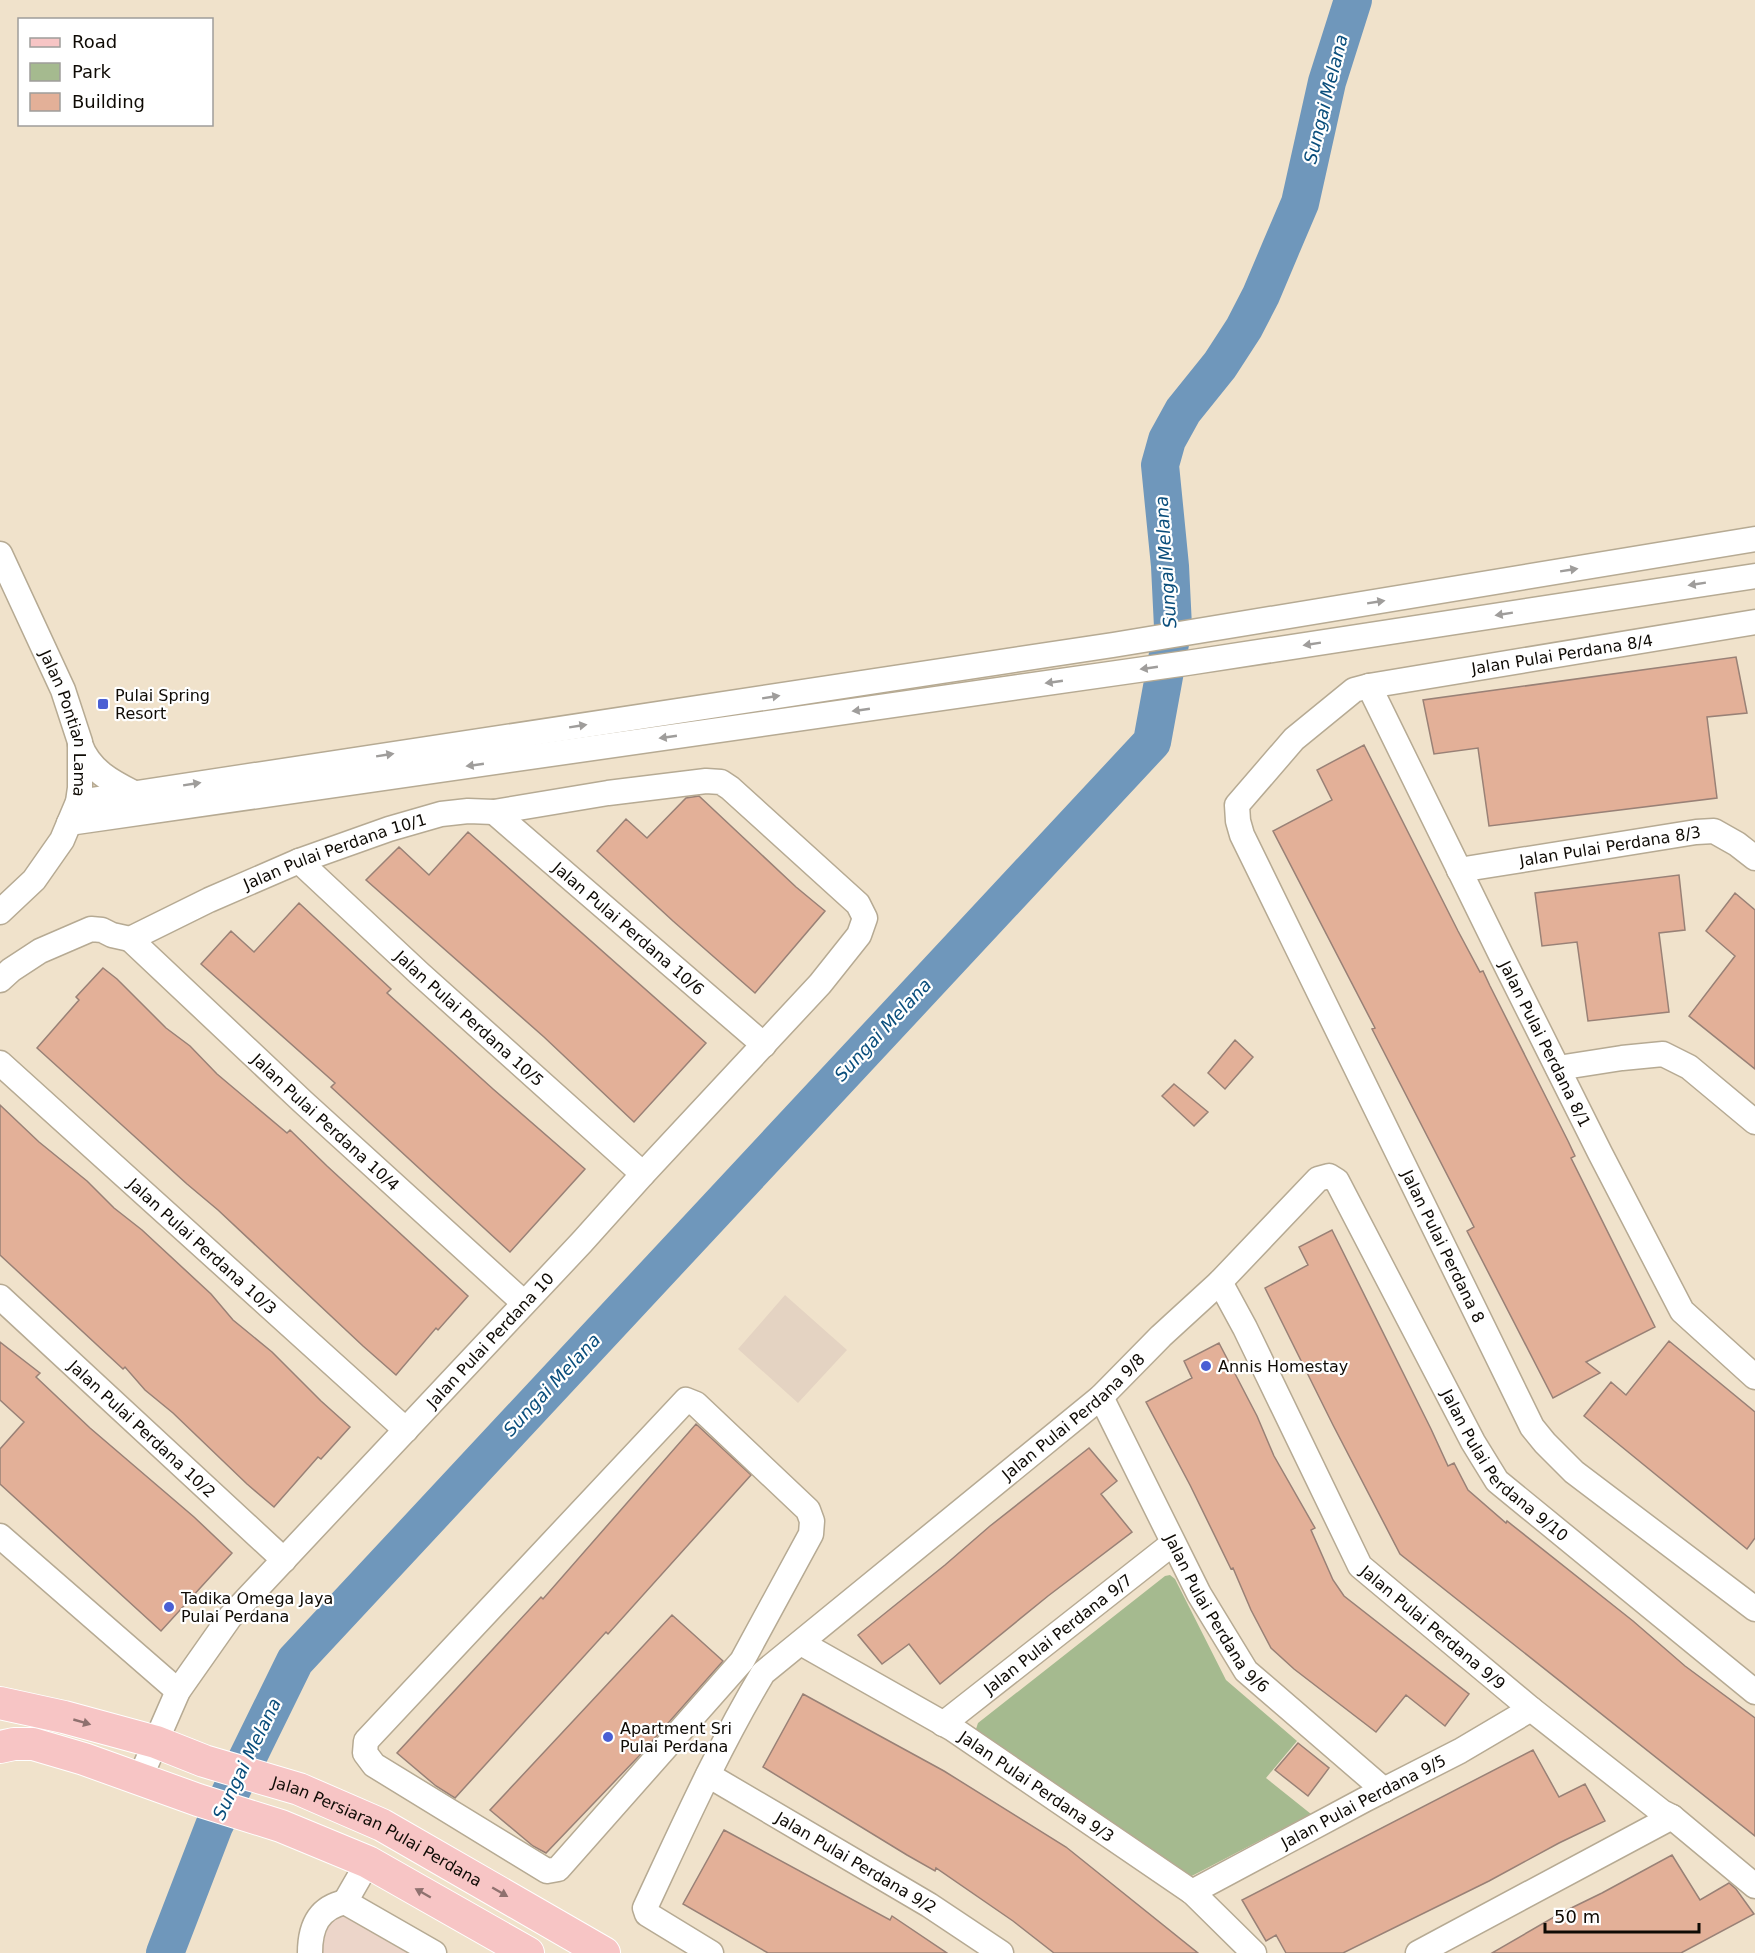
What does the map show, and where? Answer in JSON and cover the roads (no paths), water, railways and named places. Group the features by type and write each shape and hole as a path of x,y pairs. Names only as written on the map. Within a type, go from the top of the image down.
{"main road":[{"name":"Jalan Persiaran Pulai Perdana","path":"0,1703 64,1717 156,1742 204,1761 298,1789 382,1825 604,1953"},
{"name":"Jalan Persiaran Pulai Perdana","path":"0,1747 33,1744 281,1826 368,1862 528,1953"}],"street":[{"path":"73,813 134,793 1113,645 1755,539"},
{"name":"Jalan Pontian Lama","path":"0,554 63,690 80,742 80,789 62,840 34,880 0,912"},
{"path":"73,813 117,816 1112,674 1755,576"},
{"name":"Jalan Pulai Perdana 8/4","path":"1237,805 1294,740 1354,690 1755,622"},
{"name":"Jalan Pulai Perdana 8/1","path":"1369,686 1600,1154 1683,1311 1755,1377"},
{"path":"80,742 88,761 102,775 134,793"},
{"name":"Jalan Pulai Perdana 10/1","path":"130,939 209,900 299,861 389,829 441,814 468,811 494,813 608,793 721,782 858,904 865,918"},
{"name":"Jalan Pulai Perdana 8","path":"1237,805 1242,835 1532,1426 1545,1443 1574,1472 1755,1609"},
{"name":"Jalan Pulai Perdana 10/6","path":"494,813 764,1045"},
{"path":"34,880 68,849 117,816"},
{"name":"Jalan Pulai Perdana 8/3","path":"1459,870 1696,831 1714,831 1755,858"},
{"name":"Jalan Pulai Perdana 10/5","path":"299,861 420,974 643,1174"},
{"name":"Jalan Pulai Perdana 10","path":"140,1778 178,1691 231,1617 820,984 859,935 865,918"},
{"path":"0,980 40,951 92,929 130,939"},
{"name":"Jalan Pulai Perdana 10/4","path":"130,939 303,1102 524,1303"},
{"path":"1558,1068 1663,1054 1689,1067 1755,1122"},
{"name":"Jalan Pulai Perdana 10/3","path":"0,1063 406,1430"},
{"name":"Jalan Pulai Perdana 9/8","path":"711,1953 647,1914 645,1908 708,1775 742,1708 763,1673 1101,1397 1161,1336 1220,1282 1318,1179 1329,1176"},
{"name":"Jalan Pulai Perdana 9/10","path":"1329,1176 1337,1181 1473,1442 1497,1481 1755,1692"},
{"name":"Jalan Pulai Perdana 9/9","path":"1220,1282 1245,1328 1360,1566 1531,1709 1662,1812 1672,1817 1755,1886"},
{"name":"Jalan Pulai Perdana 10/2","path":"0,1297 284,1560"},
{"name":"Jalan Pulai Perdana 9/6","path":"1101,1397 1172,1544 1199,1594 1246,1671 1384,1790"},
{"path":"686,1400 696,1404 808,1510 812,1521 811,1534 742,1661 558,1869 547,1871 374,1765 365,1753 366,1741 686,1400"},
{"path":"0,1536 178,1691"},
{"name":"Jalan Pulai Perdana 9/7","path":"943,1724 1172,1544"},
{"name":"Jalan Pulai Perdana 9/3","path":"801,1642 943,1724 1192,1892 1254,1953"},
{"path":"742,1661 763,1673"},
{"name":"Jalan Pulai Perdana 9/5","path":"1192,1892 1460,1751 1531,1709"},
{"name":"Jalan Pulai Perdana 9/2","path":"708,1775 929,1905 1001,1953"},
{"path":"1418,1953 1672,1817"},
{"path":"310,1953 314,1925 327,1907 345,1902 368,1862"},
{"path":"345,1902 434,1953"}],"waterway":[{"name":"Sungai Melana","path":"165,1953 214,1826 295,1661 1152,742 1173,627 1170,566 1160,465 1167,440 1183,411 1220,365 1244,328 1261,295 1300,203 1327,82 1353,0"}],"place":[{"name":"Pulai Spring Resort","path":"103,704"},
{"name":"Annis Homestay","path":"1206,1366"},
{"name":"Tadika Omega Jaya Pulai Perdana","path":"169,1607"},
{"name":"Apartment Sri Pulai Perdana","path":"608,1737"}]}
